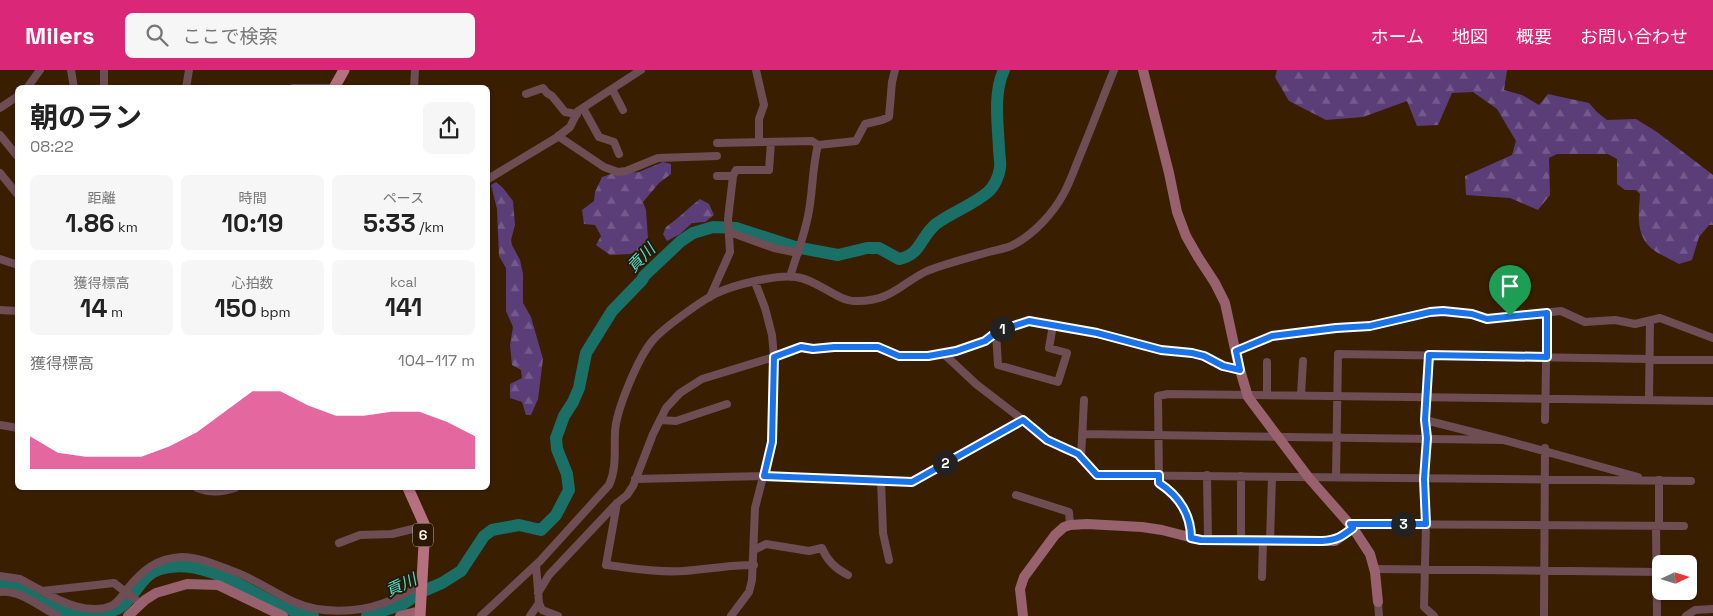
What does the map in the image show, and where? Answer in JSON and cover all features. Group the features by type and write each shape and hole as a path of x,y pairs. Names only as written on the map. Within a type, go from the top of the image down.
{"main road":[{"path":"336,85 344,70"},
{"name":"6","path":"409,490 425,526 420,612"}],"street":[{"path":"29,85 40,70"},
{"path":"72,70 74,85"},
{"path":"104,70 104,85"},
{"path":"186,85 189,70"},
{"path":"414,85 415,70"},
{"path":"490,178 558,136 570,127 580,111 612,89 630,73 641,70"},
{"path":"756,70 764,105 759,119 759,142"},
{"path":"717,143 812,141 818,145 856,142 865,124 889,117 895,70"},
{"path":"482,616 536,565 609,484 615,466 615,431 618,412 644,352 662,331 710,297 729,288 790,276 810,280 846,300 867,301 893,293 926,272 947,264 1010,247 1026,238 1036,229 1063,194 1114,70"},
{"path":"1143,70 1177,212 1186,236 1225,303 1247,394 1309,478 1351,526 1370,554 1375,569 1379,616"},
{"path":"526,94 544,88 565,112 580,111"},
{"path":"612,89 623,110"},
{"path":"0,108 15,98"},
{"path":"580,111 599,137 614,142 619,154"},
{"path":"0,135 15,153"},
{"path":"558,136 604,167 618,172 626,171 658,158 717,156"},
{"path":"710,297 730,252 728,219 733,176 736,170 770,170 771,142"},
{"path":"790,276 802,242 809,213 814,160 818,145"},
{"path":"0,173 15,191"},
{"path":"717,176 733,176"},
{"path":"729,233 774,248 798,253"},
{"path":"0,259 15,264"},
{"path":"731,616 749,592 754,565 755,508 772,442 774,357 772,335 765,308 755,282"},
{"path":"0,310 15,311"},
{"path":"1236,351 1272,336 1370,326 1430,312 1460,312 1487,319 1561,311 1585,322 1615,320 1635,324 1660,318 1713,338"},
{"path":"1545,420 1547,313"},
{"path":"1649,400 1650,320"},
{"path":"538,593 548,575 616,503 626,495 666,408 680,393 702,379 801,347 813,349 878,347 899,356 910,357 956,351 985,341 996,332 1029,321 1097,333 1161,350 1192,353 1204,356 1223,366 1240,370"},
{"path":"996,332 998,365 1058,382 1067,352 1049,348 1053,325"},
{"path":"943,353 976,384 1047,440 1078,454 1097,475 1691,480"},
{"path":"1336,477 1338,354 1713,360"},
{"path":"1429,355 1425,420 1427,438 1424,479 1426,524 1424,607 1434,616"},
{"path":"1301,395 1303,361"},
{"path":"1267,362 1267,394"},
{"path":"1191,538 1191,527 1187,513 1174,495 1159,483 1158,396 1168,394 1267,394 1713,401"},
{"path":"1081,458 1084,400"},
{"path":"660,420 676,421 727,404"},
{"path":"635,479 764,476 912,482 1023,420"},
{"path":"1425,420 1545,449 1648,480"},
{"path":"0,425 15,428"},
{"path":"1082,434 1504,440"},
{"path":"1544,616 1545,449"},
{"path":"1207,476 1208,540"},
{"path":"1241,540 1242,476"},
{"path":"1262,577 1272,477"},
{"path":"882,480 883,533 889,560"},
{"path":"1659,480 1659,555"},
{"path":"203,490 223,490"},
{"path":"1016,495 1069,512 1070,525"},
{"path":"616,503 606,565 683,571 735,565 754,565"},
{"path":"1023,616 1020,589 1024,577 1056,536 1064,527 1070,525 1087,524 1162,530 1191,538 1208,540 1267,541 1335,540 1351,526 1426,524 1684,526"},
{"path":"339,543 360,535 392,534 425,526"},
{"path":"754,550 766,544 809,552 822,548 837,569 848,576"},
{"path":"0,576 20,579 65,604 86,609 106,608 113,605 140,574 150,566 169,558 184,557 209,562 256,580 292,601 317,609 367,607 384,603 422,586"},
{"path":"536,565 539,602 542,610 558,616"},
{"path":"1375,569 1652,572"},
{"path":"42,591 114,584 138,602"},
{"path":"127,615 138,602 187,584 218,585 283,616"},
{"path":"0,592 11,592 20,595 58,616"},
{"path":"1657,616 1658,600"},
{"path":"530,616 539,602"},
{"path":"1686,616 1695,610 1713,609"},
{"path":"400,616 420,612"}],"green space":[{"path":"1277,70 1507,70 1504,90 1522,95 1539,105 1548,94 1589,103 1607,120 1636,119 1657,132 1713,175 1713,225 1709,225 1699,237 1692,260 1679,264 1651,248 1640,230 1640,194 1636,190 1625,190 1617,184 1617,159 1608,154 1557,154 1549,158 1550,195 1538,210 1510,198 1466,195 1465,176 1512,155 1516,141 1497,109 1473,92 1452,93 1438,125 1417,126 1407,101 1363,117 1326,120 1289,101 1275,77"},
{"path":"663,162 671,164 671,174 659,183 643,202 646,210 648,239 642,250 630,254 610,255 596,245 601,236 595,225 584,224 582,210 594,201 595,192 602,177 611,174 639,172"},
{"path":"496,182 513,201 515,225 511,240 520,260 523,274 523,303 531,317 543,359 538,399 531,415 526,415 522,402 510,398 510,384 522,378 521,370 512,365 510,345 513,327 506,311 506,268 499,256 497,209 491,185"},
{"path":"700,199 709,204 714,215 705,222 692,223 680,234 667,241 663,234 666,227"}],"waterway":[{"name":"貢川","path":"367,616 403,604 419,593 442,583 461,571 484,536 492,530 519,525 541,530 556,515 569,490 567,474 557,449 556,438 564,416 579,388 586,353 612,311 644,276 681,241 693,233 713,227 736,228 795,247 838,255 867,248 879,248 899,259 912,254 936,224 988,192 996,181 1000,168 997,99 1004,70"},
{"name":"貢川","path":"0,585 17,587 51,607 74,613 99,613 109,612 122,606 143,580 153,572 175,566 190,567 219,575 288,609 313,616"}],"route":[{"path":"1430,312 1460,312 1487,319 1510,316 1547,313 1547,357 1429,355 1425,420 1427,438 1424,479 1426,524 1350,524 1353,528 1340,538 1322,541 1201,540 1191,538 1191,527 1187,513 1174,495 1159,483 1159,475 1097,475 1078,454 1047,440 1023,420 912,482 764,476 772,442 774,357 801,347 813,349 878,347 899,356 928,356 956,351 985,341 998,331 1029,321 1097,333 1161,350 1192,353 1204,356 1223,366 1240,370 1236,351 1272,336 1370,326 1430,312"}]}
